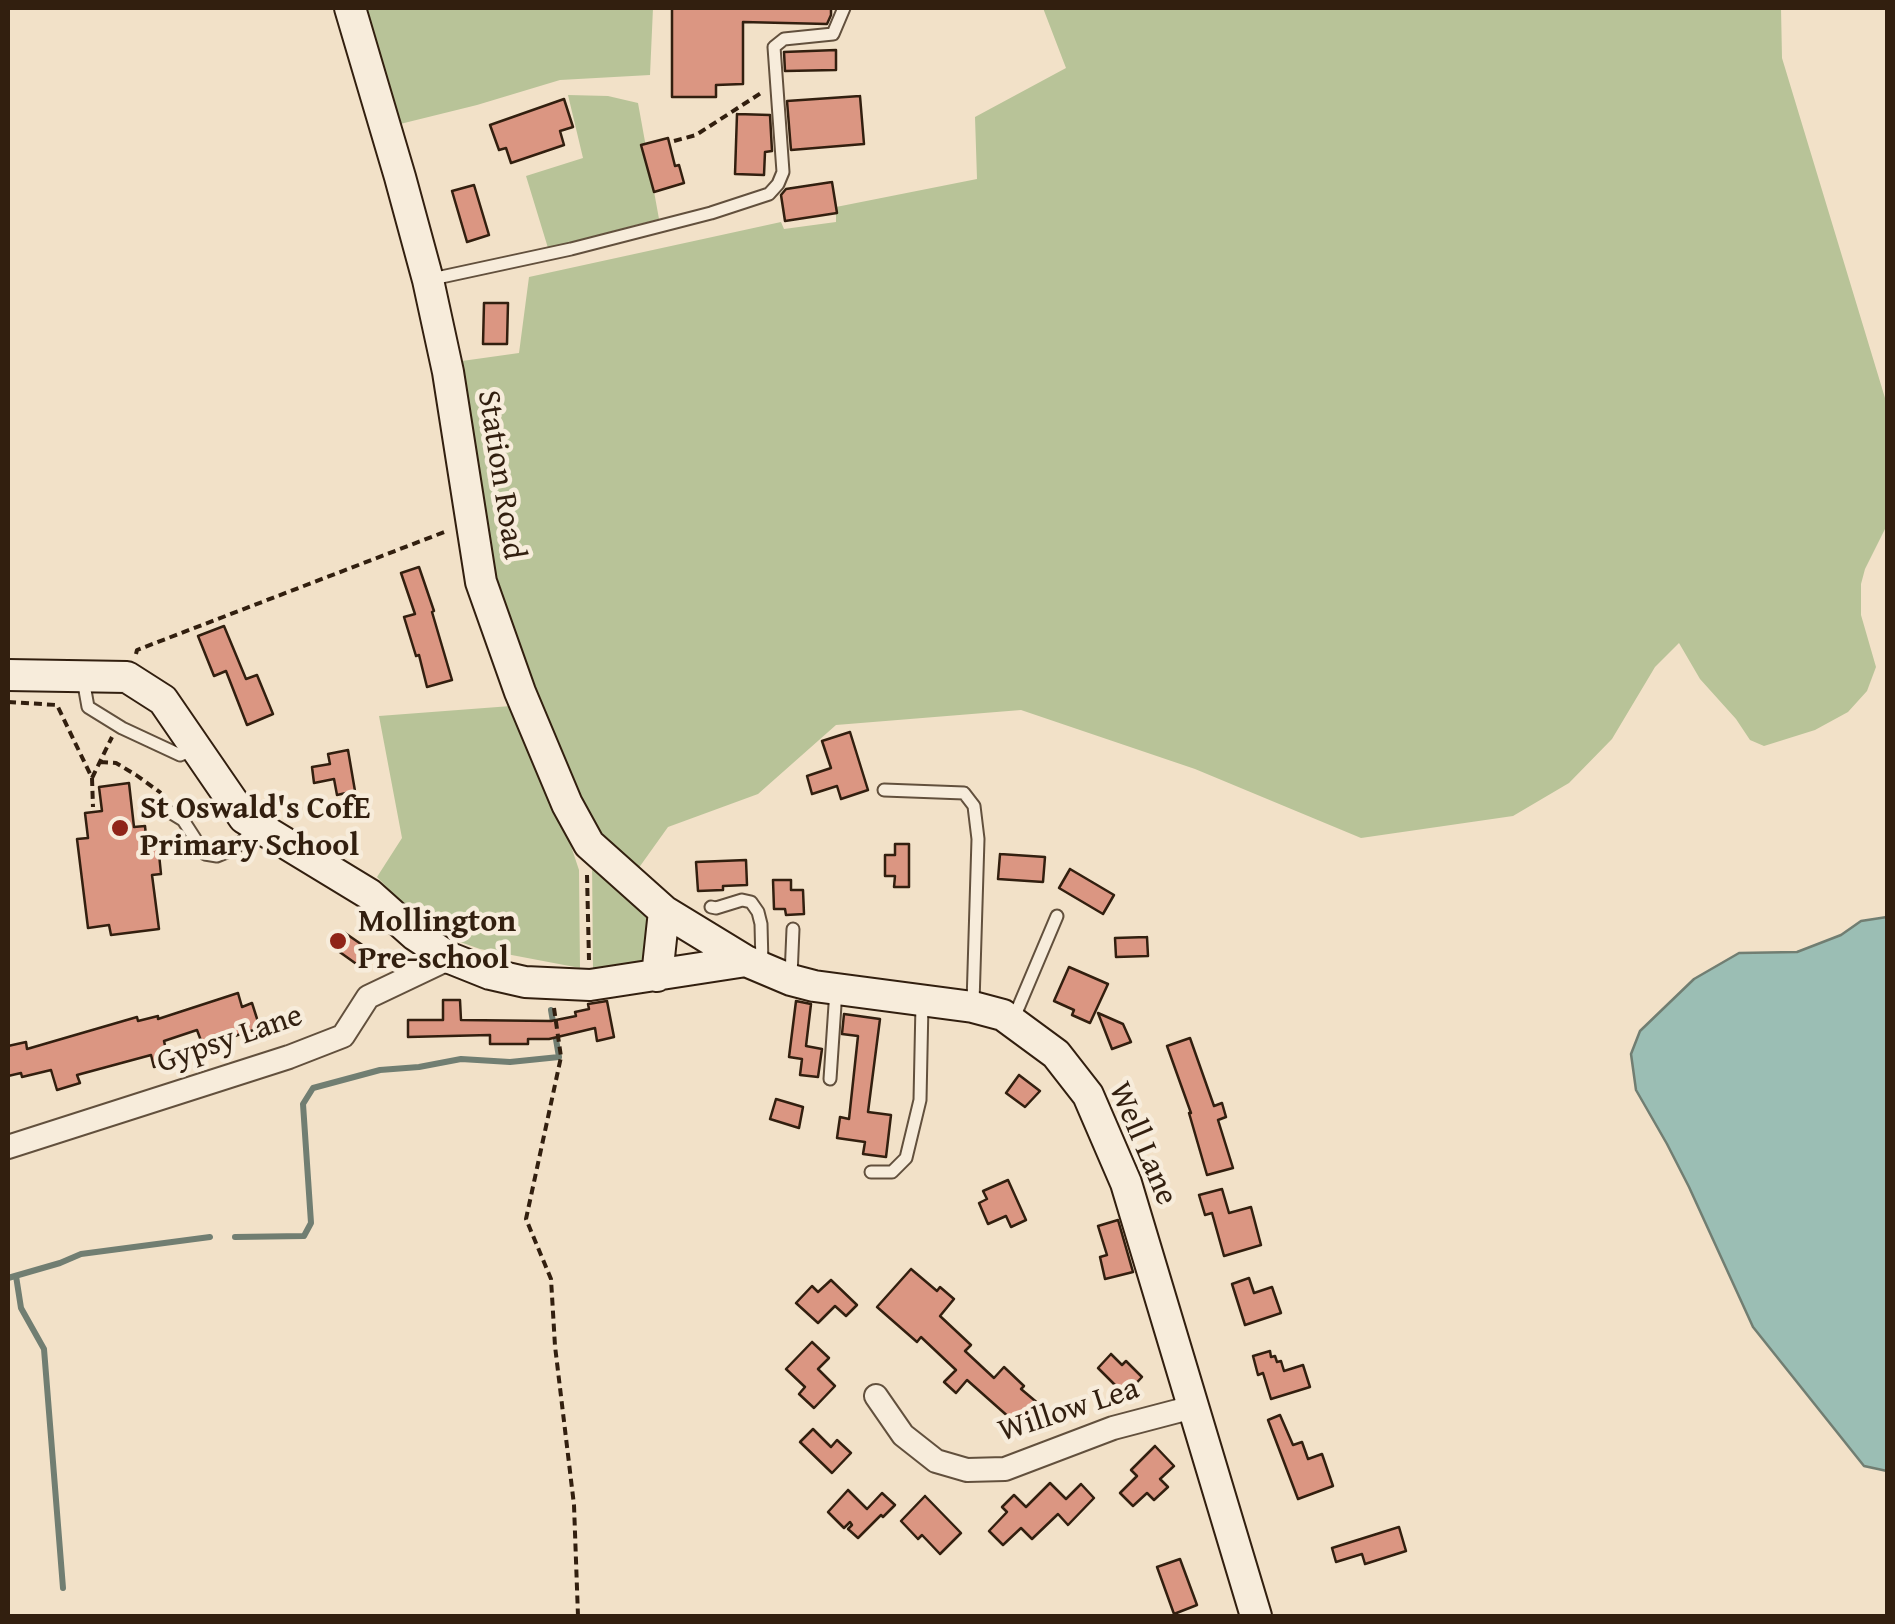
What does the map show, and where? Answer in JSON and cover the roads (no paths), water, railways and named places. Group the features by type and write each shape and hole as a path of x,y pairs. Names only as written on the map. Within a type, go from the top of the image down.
{"street":[{"name":"Station Road","path":"350,8 428,280 448,372 481,582 520,692 567,804 589,844 664,912"},
{"path":"8,674 128,677 163,700 244,818 369,894 450,958 490,974 525,982 590,985 698,968 754,964"},
{"path":"657,976 664,912"},
{"name":"Well Lane","path":"664,912 754,964 791,980 836,990 972,1007 1013,1020 1056,1054 1088,1095 1126,1183 1256,1616"},
{"name":"Gypsy Lane","path":"8,1147 343,1036 368,997 450,958"},
{"name":"Willow Lea","path":"876,1396 902,1435 936,1461 967,1470 1005,1468 1113,1428 1193,1407"}],"lane":[{"path":"428,280 711,214 769,194 783,172 774,47 784,38 833,34 844,8"},
{"path":"83,676 88,707 180,754 196,748"},
{"path":"884,790 964,793 974,806 978,839 972,1007"},
{"path":"165,808 184,820 205,854 218,856 234,849 257,826"},
{"path":"710,907 742,900 751,902 761,924 754,964"},
{"path":"1013,1020 1057,916"},
{"path":"791,980 793,929"},
{"path":"830,1078 836,990"},
{"path":"871,1172 892,1172 906,1158 920,1100 922,1000"}],"water":[{"path":"1888,917 1887,1471 1864,1466 1753,1327 1689,1187 1636,1090 1631,1054 1640,1031 1694,979 1739,953 1797,952 1841,935 1861,921"}],"waterway":[{"path":"235,1237 304,1236 311,1223 303,1104 313,1088 380,1070 461,1059 510,1062 559,1057 551,1010"},
{"path":"8,1278 81,1254 210,1237"},
{"path":"16,1276 21,1308 44,1349 63,1588"}],"place":[{"name":"St Oswald's CofE Primary School","path":"120,828"},
{"name":"Mollington Pre-school","path":"338,941"}]}
